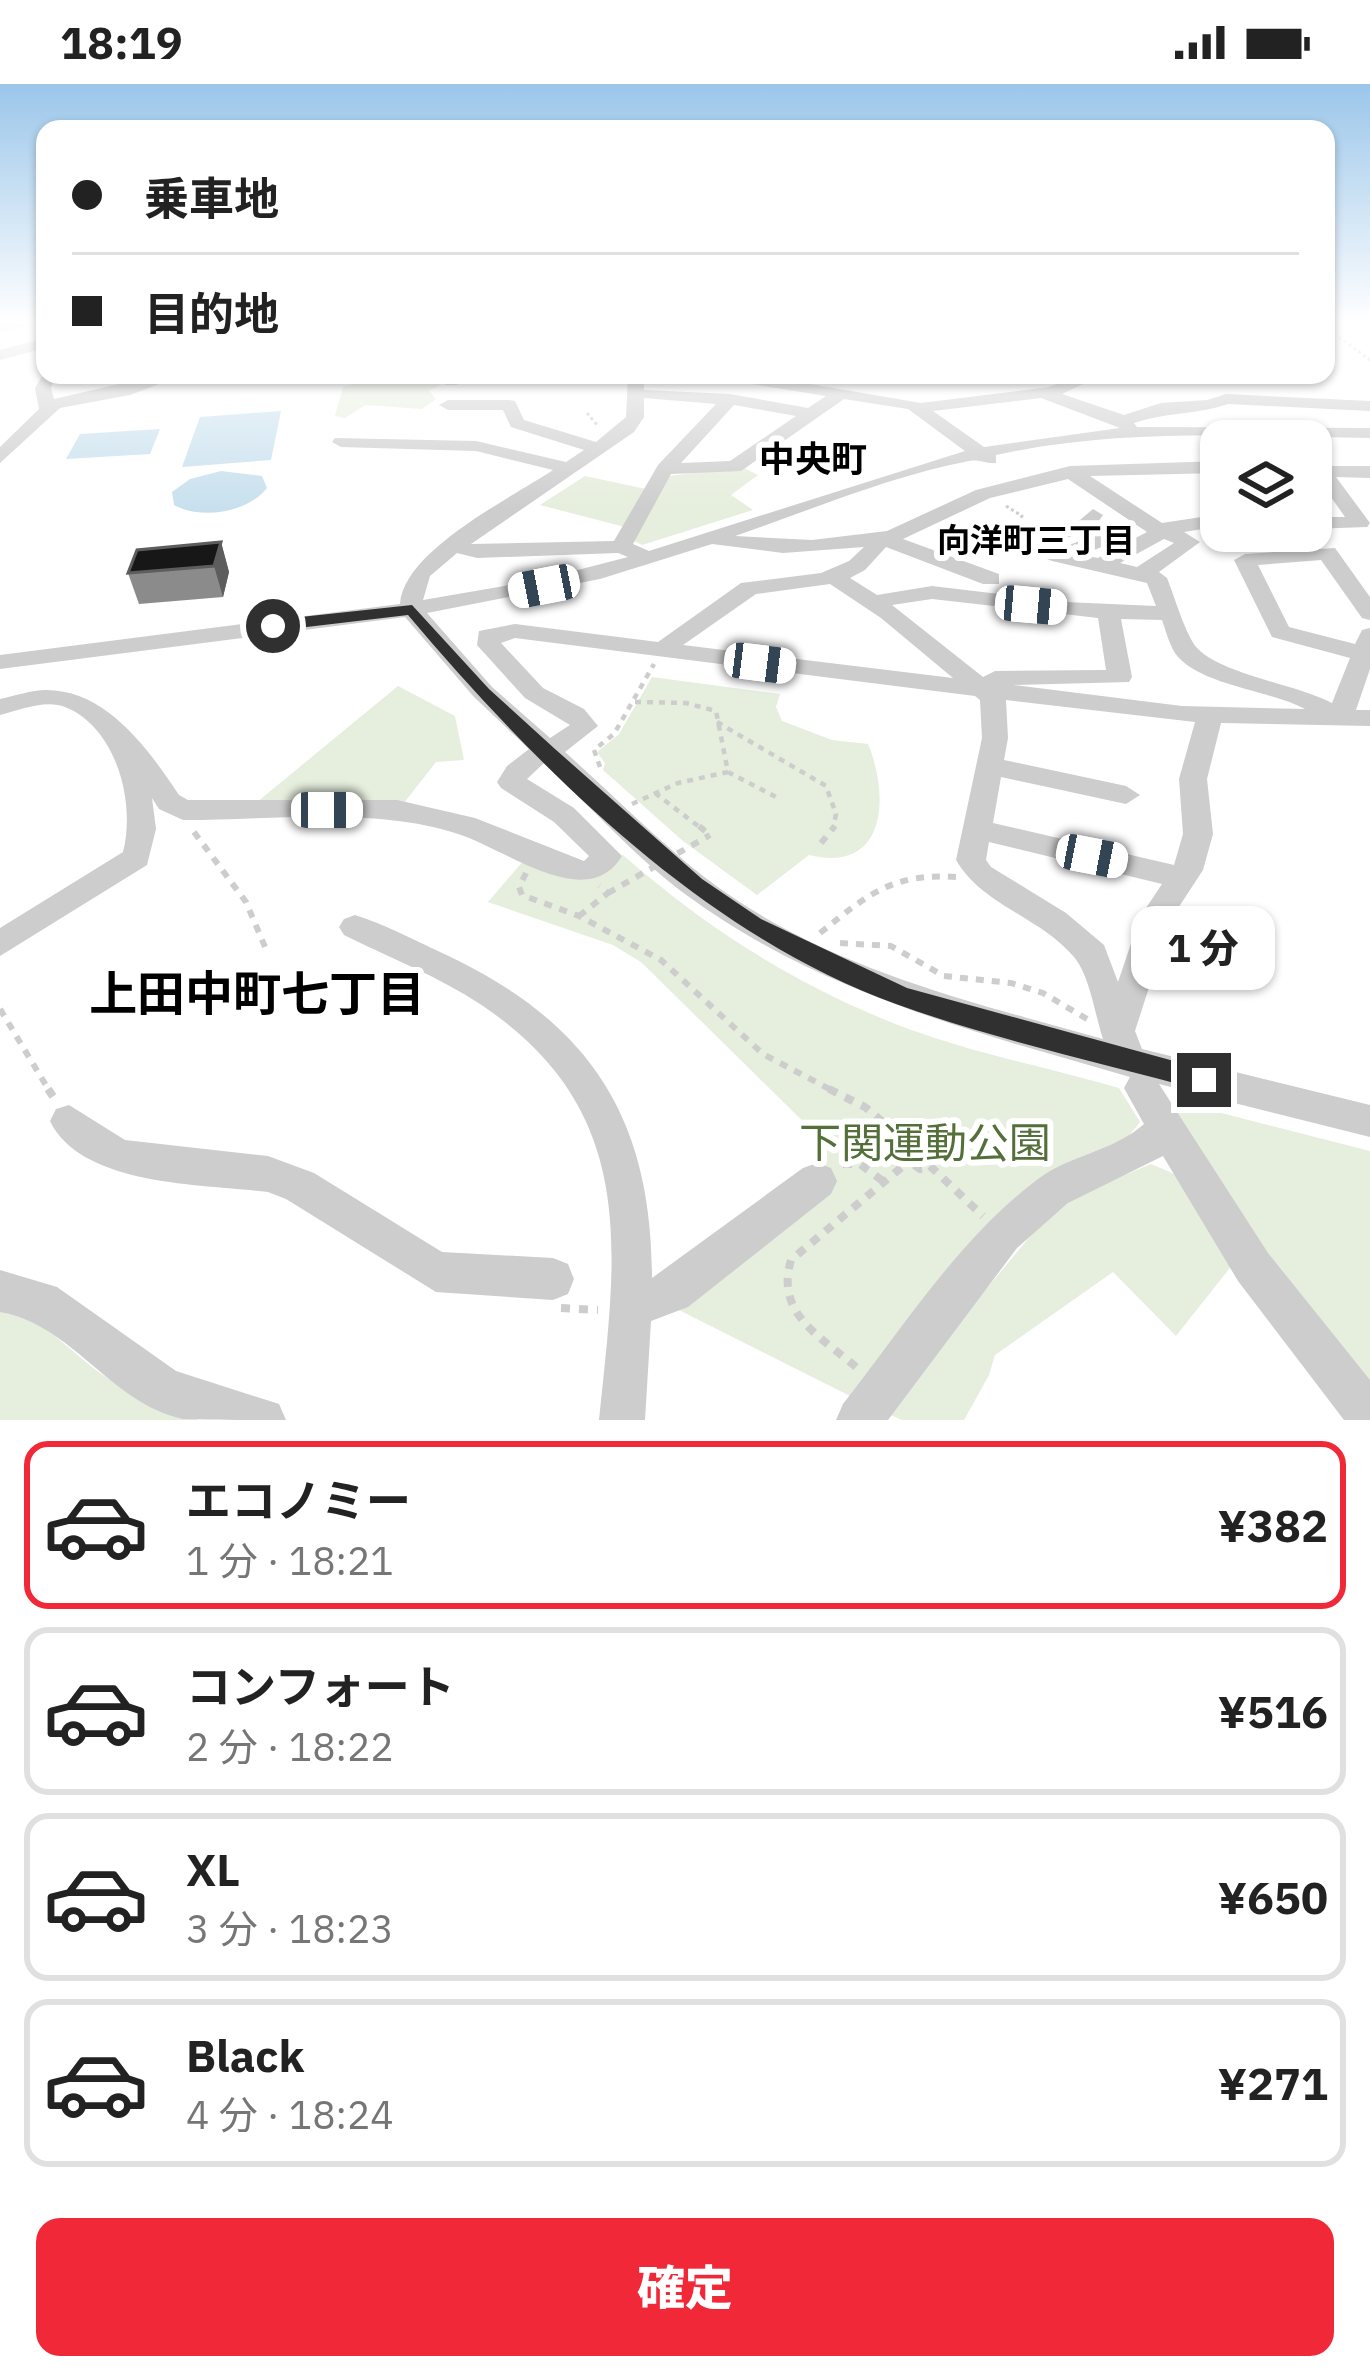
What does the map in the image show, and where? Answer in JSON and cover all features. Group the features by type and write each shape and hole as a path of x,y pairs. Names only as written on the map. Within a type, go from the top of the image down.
{"street":[{"path":"44,384 48,409"},
{"path":"1,455 62,401 145,384"},
{"path":"635,384 632,423 416,578 410,593 412,610 483,692 694,885 800,951 901,996 1122,1051 1370,1121"},
{"path":"779,384 920,408 1038,394 1077,384"},
{"path":"1023,384 1129,428 1151,466"},
{"path":"648,394 730,399 811,414"},
{"path":"665,469 734,467 840,394"},
{"path":"621,548 665,469 730,399"},
{"path":"1129,428 1161,408 1209,405 1226,399 1364,404"},
{"path":"448,405 505,404 517,423 598,448"},
{"path":"920,408 977,454 1023,482"},
{"path":"0,662 88,647 412,610 544,586 977,454 1053,439 1129,428 1370,433"},
{"path":"341,442 476,446 568,468"},
{"path":"707,537 743,546 881,538 908,532 979,495 1023,482 1070,472 1200,467"},
{"path":"1332,471 1370,472"},
{"path":"1070,472 1160,530 1190,542 1142,574"},
{"path":"1332,483 1360,523 1332,526"},
{"path":"1017,540 1087,524 1093,514"},
{"path":"1100,566 1160,530 1200,523"},
{"path":"1355,525 1370,544"},
{"path":"1060,556 1119,533"},
{"path":"662,650 697,622 740,600 749,588 836,578 870,560 881,538"},
{"path":"881,538 991,579"},
{"path":"1017,540 1060,556 1156,578 1187,653 1233,677 1294,693 1340,717"},
{"path":"455,546 477,551 621,548 645,557"},
{"path":"1340,717 1367,644 1280,632 1245,560 1327,553 1366,602"},
{"path":"836,578 874,602 993,698 995,737 971,860 980,875 1055,921 1093,954 1122,1051 1167,1128 1253,1267 1370,1416"},
{"path":"874,602 896,593 928,592 1171,614"},
{"path":"978,686 1040,675 1120,677 1108,611"},
{"path":"0,707 60,696 72,700 150,767 169,802 184,810 397,809 465,825 568,869 595,868 607,856 565,815 511,782 522,764 548,753 585,726 575,715 534,693 487,636 501,630 1210,716 1370,718"},
{"path":"1122,1051 1156,917 1182,878 1198,834 1193,779 1210,716"},
{"path":"0,944 136,859 144,835 134,779 116,734"},
{"path":"989,766 1126,795"},
{"path":"975,829 1182,878"},
{"path":"355,927 508,1006 597,1096 624,1181 632,1306 622,1420"},
{"path":"69,1121 101,1150 116,1156 268,1174 300,1186 436,1272 553,1279"},
{"path":"859,1420 1003,1234 1054,1190 1088,1170 1141,1151 1167,1128"},
{"path":"632,1306 673,1292 826,1174"},
{"path":"0,1291 45,1300 116,1361 153,1384 263,1420"}],"path":[{"path":"979,495 1022,516 1017,540"},
{"path":"597,772 602,763 594,750 614,734 662,650"},
{"path":"635,702 653,705 670,698 716,711 728,772"},
{"path":"717,722 760,750 814,774 827,787 837,824 821,843"},
{"path":"632,804 728,772 776,797"},
{"path":"579,916 608,893 710,835 655,794"},
{"path":"184,810 195,833 246,902 268,955"},
{"path":"529,868 519,887 522,896 579,916 661,960 763,1054 865,1108 910,1146"},
{"path":"823,931 883,882 903,875 980,875"},
{"path":"835,944 891,946 944,976 1011,983 1043,993 1122,1051"},
{"path":"0,1009 69,1121"},
{"path":"910,1146 919,1143 932,1150 930,1166"},
{"path":"887,1384 857,1368 791,1312 782,1294 791,1260 909,1161 910,1146"},
{"path":"826,1174 849,1161 884,1182"},
{"path":"909,1161 920,1168 930,1166"},
{"path":"930,1166 1003,1234"},
{"path":"553,1279 555,1308 632,1306"}],"green space":[{"path":"441,384 429,391 436,399 422,409 365,405 345,418 335,416 343,387"},
{"path":"742,467 758,475 731,495 753,510 642,545 634,541 668,476"},
{"path":"585,476 646,489 625,527 540,505"},
{"path":"652,677 780,694 776,707 782,721 832,740 868,744 879,786 879,807 867,842 854,853 835,858 809,855 757,895 683,841 603,770 605,763 597,752 619,734"},
{"path":"398,686 455,716 464,760 436,762 404,803 251,807"},
{"name":"下関運動公園","path":"623,855 716,928 816,988 944,1041 1119,1088 1140,1122 858,1400 669,1305 816,1170 819,1137 641,962 613,945 488,902 524,860 574,876 595,871"},
{"path":"1174,1101 1370,1151 1370,1390 1321,1336 1172,1107"},
{"name":"下関運動公園","path":"1151,1164 1179,1176 1233,1264 1176,1336 1113,1272 995,1355 964,1420 902,1420 884,1412 1032,1234 1079,1194"},
{"path":"0,1309 42,1327 126,1389 199,1420 0,1420"}],"water":[{"path":"281,411 271,460 182,467 200,417"},
{"path":"160,429 150,454 66,459 80,434"},
{"path":"221,471 262,476 267,488 248,503 224,512 198,512 174,505 172,492 190,479"}],"building":[{"path":"221,542 214,566 128,573 137,550"}],"district":[{"name":"中央町","path":"813,458"},
{"name":"向洋町三丁目","path":"1036,539"},
{"name":"上田中町七丁目","path":"257,993"}],"route":[{"path":"273,626 412,610 483,692 548,753 694,885 753,925 901,996 1204,1080"}]}
